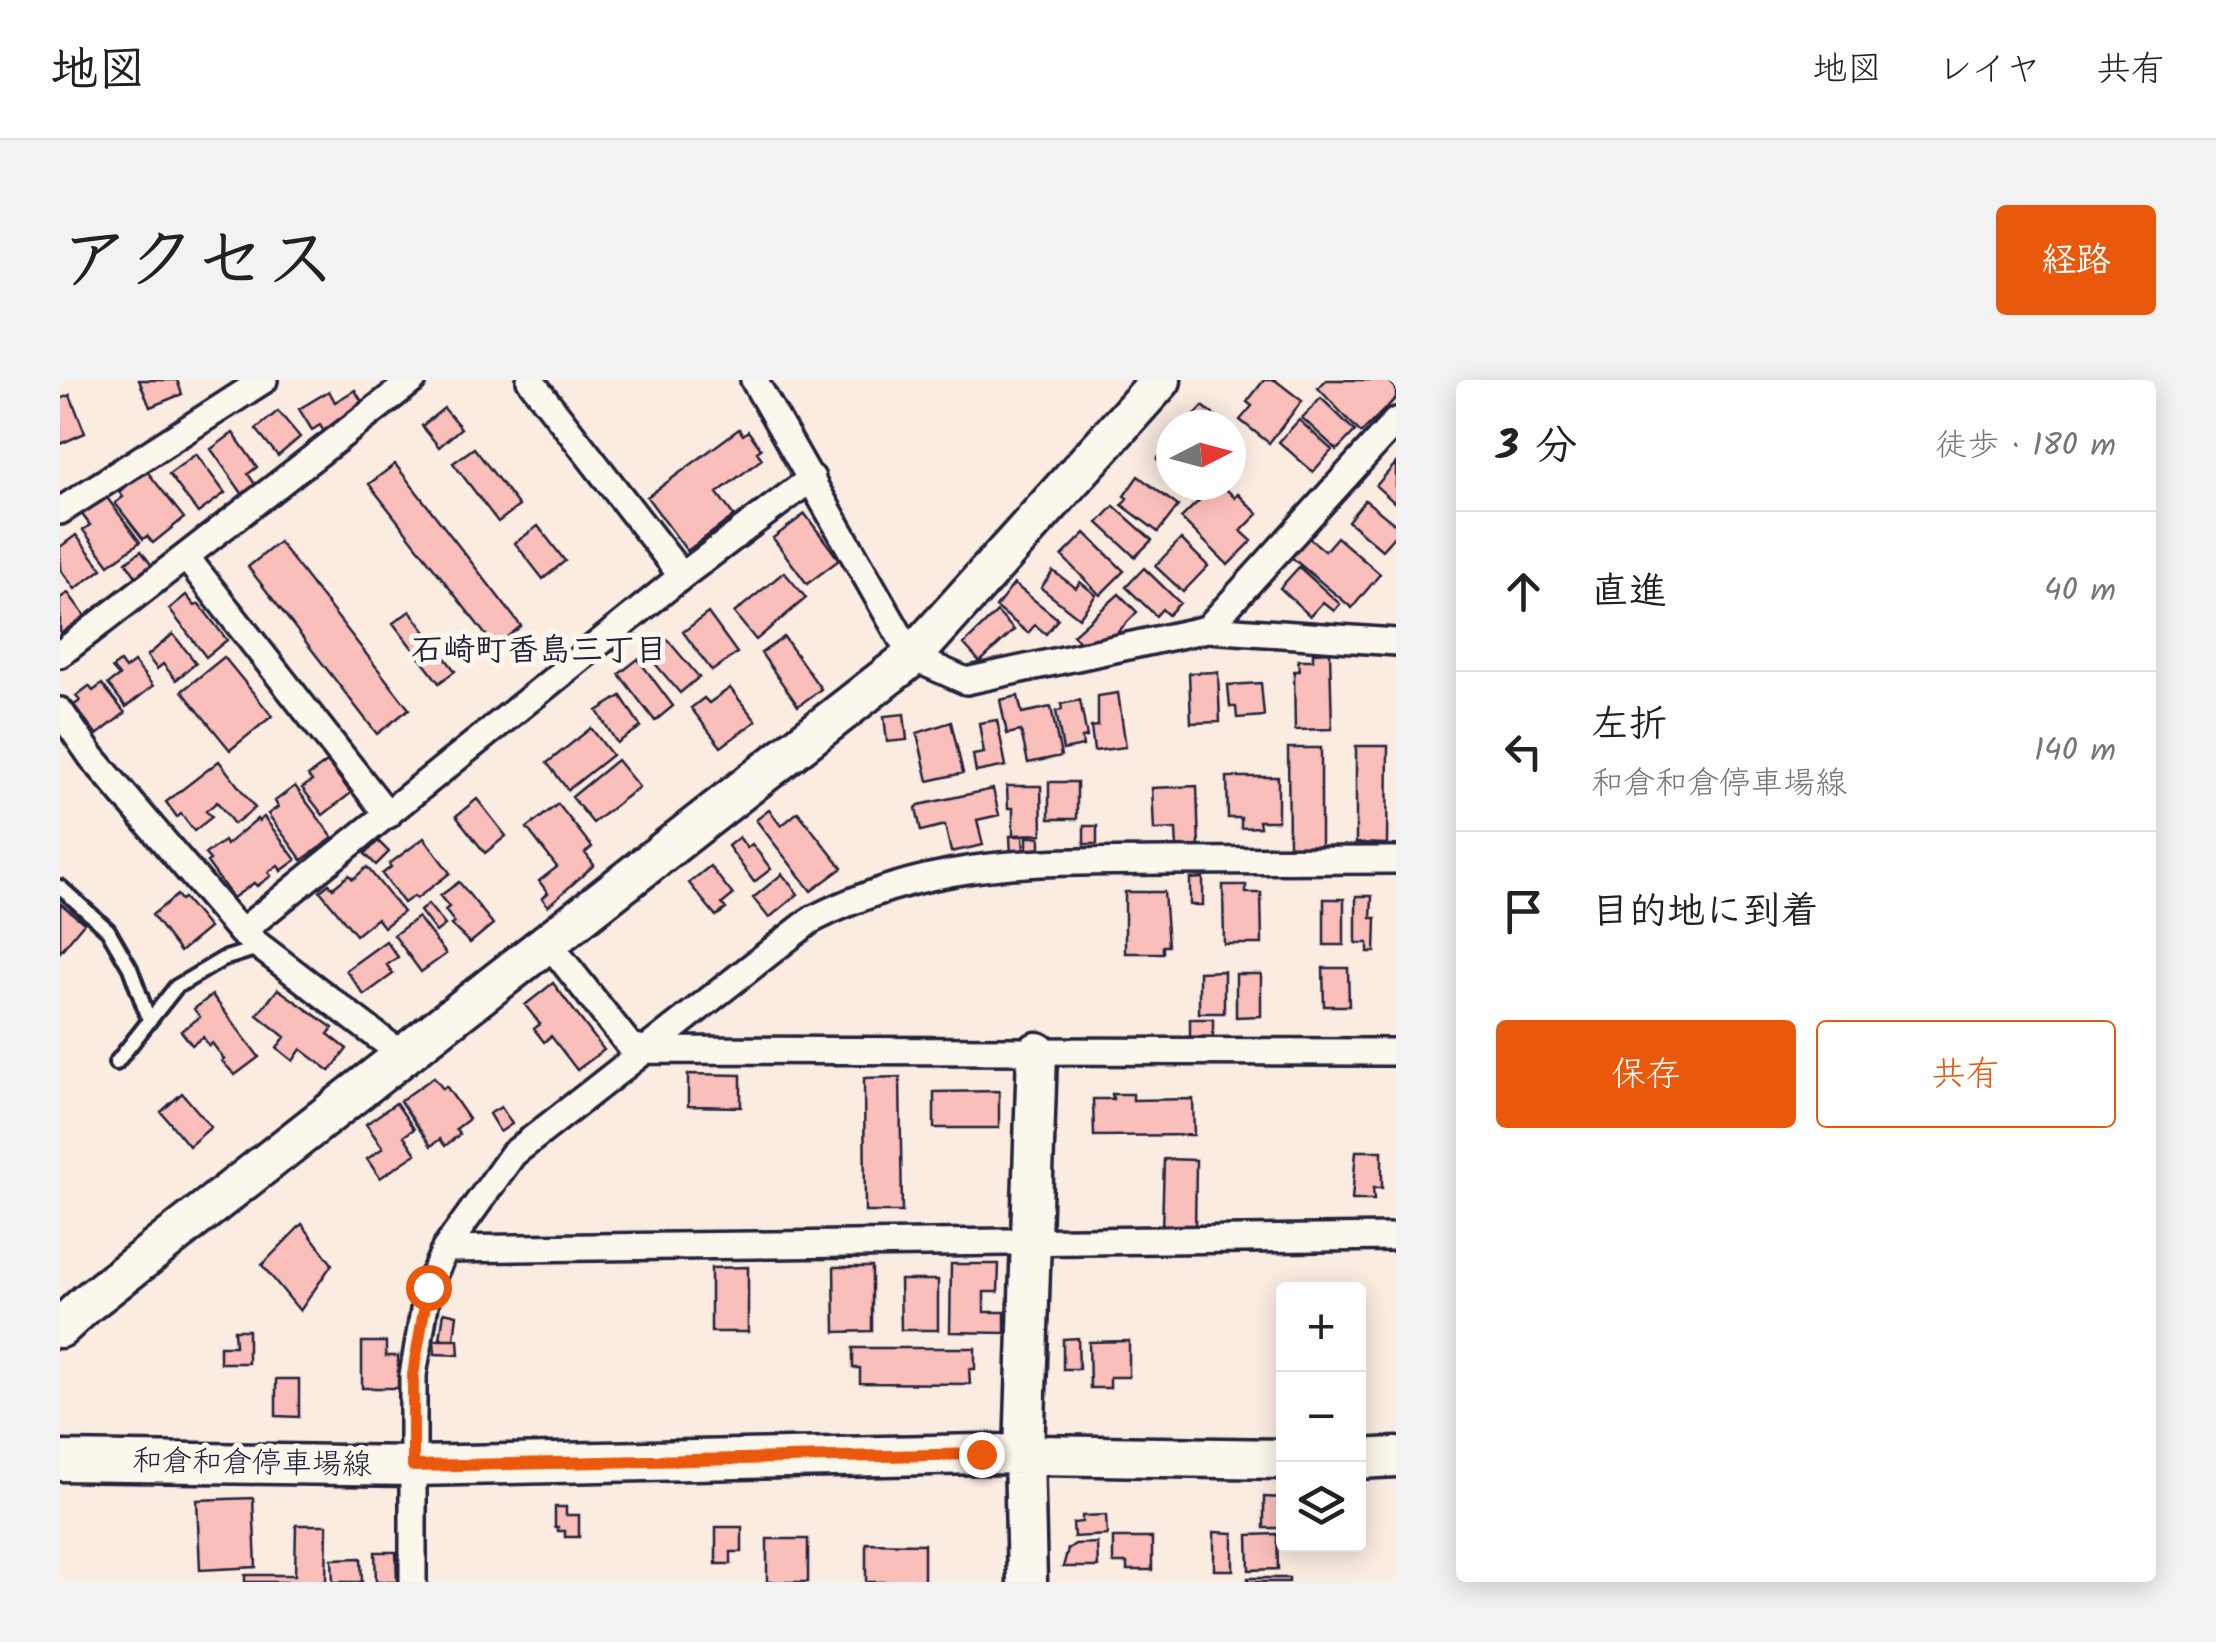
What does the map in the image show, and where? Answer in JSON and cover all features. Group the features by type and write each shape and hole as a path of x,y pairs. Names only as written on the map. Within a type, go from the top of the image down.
{"street":[{"path":"60,511 264,380"},
{"path":"60,654 412,380"},
{"path":"530,380 682,576"},
{"path":"754,380 912,658 966,682 1207,629 1396,642"},
{"path":"60,1328 401,1054 912,658 1161,380"},
{"path":"1207,629 1396,421"},
{"path":"250,939 388,815 682,576 812,478"},
{"path":"186,557 388,815"},
{"path":"60,711 91,756 250,939 401,1054"},
{"path":"413,1582 413,1375 428,1287 445,1249 512,1154 811,920 854,898 914,878 1036,862 1396,860"},
{"path":"546,941 630,1046 649,1050 1396,1052"},
{"path":"1027,1582 1024,1454 1037,1052"},
{"path":"445,1249 1396,1237"},
{"name":"和倉和倉停車場線","path":"60,1461 413,1466 1024,1454 1276,1458"},
{"path":"1366,1459 1396,1457"}],"lane":[{"path":"60,887 108,930 130,968 150,1020"},
{"path":"116,1062 176,987 250,939"}],"building":[{"path":"139,380 177,380 182,394 150,407"},
{"path":"1264,380 1275,380 1302,401 1269,443 1246,425 1246,413 1252,406 1247,402"},
{"path":"1326,380 1388,380 1396,388 1396,398 1361,433 1318,388"},
{"path":"355,390 365,407 324,432 320,425 312,430 299,409 329,391 335,402"},
{"path":"70,395 85,433 60,444 60,399"},
{"path":"1321,398 1355,431 1337,450 1302,418"},
{"path":"444,408 461,428 439,447 422,426"},
{"path":"278,411 300,437 278,456 256,429"},
{"path":"1299,420 1332,450 1313,472 1279,442"},
{"path":"739,429 743,435 748,431 761,449 757,452 762,459 717,493 734,516 687,551 647,497"},
{"path":"233,433 257,467 248,474 259,490 246,499 211,449"},
{"path":"474,448 519,506 498,522 453,463"},
{"path":"196,454 225,493 198,513 169,474"},
{"path":"1396,463 1396,504 1376,486"},
{"path":"395,464 521,626 495,647 369,484"},
{"path":"146,470 184,518 153,543 147,536 143,539 115,503 123,497 119,492"},
{"path":"1138,476 1156,490 1156,500 1170,500 1178,506 1158,532 1122,505 1127,498 1124,496"},
{"path":"105,495 140,542 109,565 83,530 90,525 81,513"},
{"path":"1200,500 1244,500 1258,514 1241,531 1252,541 1228,565 1181,518"},
{"path":"1365,500 1396,525 1396,534 1382,550 1348,521"},
{"path":"1114,506 1152,540 1135,557 1098,523"},
{"path":"805,514 839,560 807,584 773,538"},
{"path":"538,526 565,561 543,579 515,543"},
{"path":"1085,533 1124,571 1100,595 1062,556"},
{"path":"76,535 102,569 75,589 60,569 60,547"},
{"path":"1308,537 1325,551 1337,537 1380,574 1352,608 1291,557"},
{"path":"1181,539 1208,566 1183,592 1155,566"},
{"path":"279,542 409,709 377,734 248,567"},
{"path":"141,551 153,567 137,578 126,562"},
{"path":"1299,567 1340,604 1334,611 1323,602 1310,616 1280,588"},
{"path":"1144,568 1180,603 1168,615 1162,609 1156,616 1126,587"},
{"path":"1053,571 1076,588 1080,582 1096,595 1079,618 1041,588"},
{"path":"784,572 806,598 756,640 734,613"},
{"path":"1014,584 1058,619 1046,634 1035,625 1028,633 996,607"},
{"path":"68,593 85,616 60,634 60,598"},
{"path":"1119,594 1137,612 1111,639 1083,645 1073,635"},
{"path":"186,595 195,606 199,604 227,640 206,657 169,609"},
{"path":"410,611 455,671 439,683 393,623"},
{"path":"997,612 1014,630 980,662 964,644"},
{"path":"708,613 737,653 712,671 683,632"},
{"path":"173,634 196,663 176,680 163,664 157,669 147,656"},
{"path":"665,637 699,677 680,693 646,653"},
{"path":"784,637 821,689 798,706 761,653"},
{"path":"1330,652 1332,729 1295,730 1294,671 1299,671 1298,660 1313,660 1313,653"},
{"path":"224,657 272,716 230,750 182,691"},
{"path":"638,659 673,706 655,721 619,674"},
{"path":"120,662 125,669 134,662 153,686 126,707 108,684 119,676 112,668"},
{"path":"1218,672 1220,722 1191,723 1189,673"},
{"path":"1261,683 1264,716 1237,718 1236,707 1230,707 1228,685"},
{"path":"102,684 125,713 97,735 74,705 80,701 76,696 89,686 93,691"},
{"path":"730,688 756,721 721,747 691,708 704,698 709,703"},
{"path":"1118,693 1126,747 1094,751 1091,727 1098,726 1098,696"},
{"path":"621,696 641,727 617,743 597,711"},
{"path":"1018,696 1022,713 1051,707 1061,756 1028,763 1021,731 1007,734 1000,700"},
{"path":"1080,700 1087,737 1082,738 1083,746 1063,750 1056,711 1062,710 1061,704"},
{"path":"904,714 907,740 887,742 884,716"},
{"path":"997,720 1006,766 976,772 973,755 984,753 979,723"},
{"path":"951,722 963,773 928,781 917,733"},
{"path":"591,728 612,755 568,790 547,763"},
{"path":"1356,746 1388,746 1387,844 1356,843"},
{"path":"1288,748 1321,748 1321,847 1289,847"},
{"path":"617,760 639,787 593,823 572,797"},
{"path":"219,761 255,808 234,824 217,802 206,811 212,817 194,831 166,802"},
{"path":"327,762 351,793 323,815 302,788 312,781 308,776"},
{"path":"1227,777 1278,777 1278,821 1259,821 1260,827 1241,828 1241,818 1228,818"},
{"path":"1049,782 1077,782 1077,819 1049,819"},
{"path":"295,786 333,838 302,860 268,814 278,807 275,801"},
{"path":"1007,786 1041,786 1042,834 1013,835 1013,808 1008,808"},
{"path":"1197,786 1199,848 1177,849 1176,829 1154,830 1152,788"},
{"path":"993,789 999,815 977,820 983,845 951,852 945,825 921,831 916,808 919,805"},
{"path":"477,799 506,836 485,853 456,816"},
{"path":"558,804 592,847 585,853 594,865 548,906 542,898 548,893 539,881 557,867 527,828"},
{"path":"769,810 781,826 798,812 842,868 811,891 756,820"},
{"path":"264,817 296,860 281,871 278,865 268,872 271,876 233,898 205,854 224,841 226,845"},
{"path":"1084,826 1097,826 1097,844 1084,844"},
{"path":"1010,836 1023,836 1024,854 1011,855"},
{"path":"739,837 747,848 752,844 771,869 754,882 728,846"},
{"path":"1027,837 1040,837 1040,856 1027,856"},
{"path":"424,838 450,873 416,899 414,896 404,903 382,874 391,867 389,864"},
{"path":"378,841 389,852 376,865 365,854"},
{"path":"710,866 733,895 722,904 726,909 716,916 689,883"},
{"path":"367,867 403,912 384,927 377,918 356,935 320,891 329,884 333,888 349,875 353,879"},
{"path":"782,874 798,894 769,918 753,898"},
{"path":"1203,878 1203,905 1190,905 1190,879"},
{"path":"459,882 493,924 470,943 451,925 455,923 445,910 449,907 440,896"},
{"path":"1223,885 1246,885 1246,893 1261,893 1262,944 1224,944"},
{"path":"1125,892 1164,892 1168,946 1163,946 1163,953 1125,953"},
{"path":"177,895 209,928 180,952 152,915"},
{"path":"1356,896 1372,896 1375,952 1368,952 1368,943 1356,943"},
{"path":"1324,899 1344,899 1344,945 1324,945"},
{"path":"60,903 84,923 60,952"},
{"path":"428,904 445,925 436,932 420,911"},
{"path":"418,917 446,954 421,972 394,935"},
{"path":"386,941 398,957 387,965 393,974 364,995 346,970"},
{"path":"1323,968 1348,968 1349,1006 1324,1006"},
{"path":"1224,971 1224,1013 1199,1013 1199,972"},
{"path":"1236,974 1261,974 1261,1016 1236,1017"},
{"path":"553,983 604,1050 577,1070 551,1036 544,1042 534,1029 540,1024 525,1005"},
{"path":"278,989 333,1028 328,1034 347,1049 330,1071 301,1049 293,1061 277,1048 285,1037 257,1015"},
{"path":"212,995 259,1057 235,1075 212,1043 209,1046 203,1037 192,1045 181,1031 200,1017 194,1009"},
{"path":"1190,1019 1213,1019 1213,1037 1190,1037"},
{"path":"688,1074 741,1075 741,1107 688,1106"},
{"path":"434,1077 443,1089 446,1086 469,1119 456,1129 460,1134 445,1146 440,1139 431,1146 400,1101"},
{"path":"900,1077 902,1212 865,1212 864,1078"},
{"path":"999,1091 999,1128 934,1128 934,1092"},
{"path":"182,1093 211,1127 189,1146 161,1112"},
{"path":"1112,1094 1133,1094 1133,1100 1193,1099 1194,1135 1094,1136 1093,1099 1113,1099"},
{"path":"396,1103 414,1129 404,1136 416,1154 380,1178 367,1159 383,1148 366,1124"},
{"path":"501,1107 512,1124 500,1132 489,1114"},
{"path":"1356,1151 1382,1151 1382,1188 1373,1188 1374,1200 1352,1200"},
{"path":"1164,1159 1196,1160 1195,1232 1162,1231"},
{"path":"302,1224 332,1264 300,1311 262,1265"},
{"path":"951,1264 999,1264 998,1292 984,1292 984,1312 1005,1312 1005,1333 950,1332"},
{"path":"748,1267 748,1332 711,1332 711,1268"},
{"path":"834,1267 872,1267 872,1331 835,1332"},
{"path":"900,1280 938,1280 938,1330 901,1330"},
{"path":"444,1312 457,1315 454,1339 440,1339"},
{"path":"234,1330 248,1330 248,1363 220,1363 220,1346 235,1346"},
{"path":"1078,1338 1079,1369 1063,1369 1063,1339"},
{"path":"434,1340 458,1340 459,1355 435,1354"},
{"path":"1129,1341 1129,1377 1110,1377 1110,1388 1090,1388 1089,1342"},
{"path":"362,1342 386,1342 386,1356 398,1356 398,1388 362,1388"},
{"path":"853,1348 975,1348 975,1369 969,1369 970,1384 860,1383 860,1368 853,1368"},
{"path":"276,1379 299,1379 299,1417 276,1416"},
{"path":"1264,1497 1276,1498 1276,1528 1264,1528"},
{"path":"253,1498 256,1567 200,1570 197,1500"},
{"path":"555,1507 566,1507 566,1515 579,1515 579,1537 565,1537 565,1531 558,1531"},
{"path":"1106,1515 1107,1535 1074,1537 1073,1523 1082,1522 1082,1516"},
{"path":"296,1525 327,1525 326,1582 245,1582 245,1575 295,1575"},
{"path":"716,1527 742,1527 742,1552 731,1552 731,1564 716,1564"},
{"path":"1214,1532 1233,1533 1233,1570 1214,1570"},
{"path":"1276,1534 1278,1569 1249,1570 1248,1535"},
{"path":"1113,1538 1152,1538 1152,1570 1127,1570 1127,1563 1113,1563"},
{"path":"767,1539 808,1539 808,1582 767,1582"},
{"path":"866,1543 924,1544 924,1582 866,1582"},
{"path":"1097,1543 1098,1567 1063,1567 1068,1549 1075,1544"},
{"path":"375,1552 396,1552 397,1582 376,1582"},
{"path":"361,1558 362,1582 333,1582 332,1559"},
{"path":"1248,1578 1289,1578 1289,1582 1248,1582"}],"district":[{"name":"石崎町香島三丁目","path":"539,651"}],"route":[{"path":"428,1287 413,1375 413,1466 981,1454"}]}
